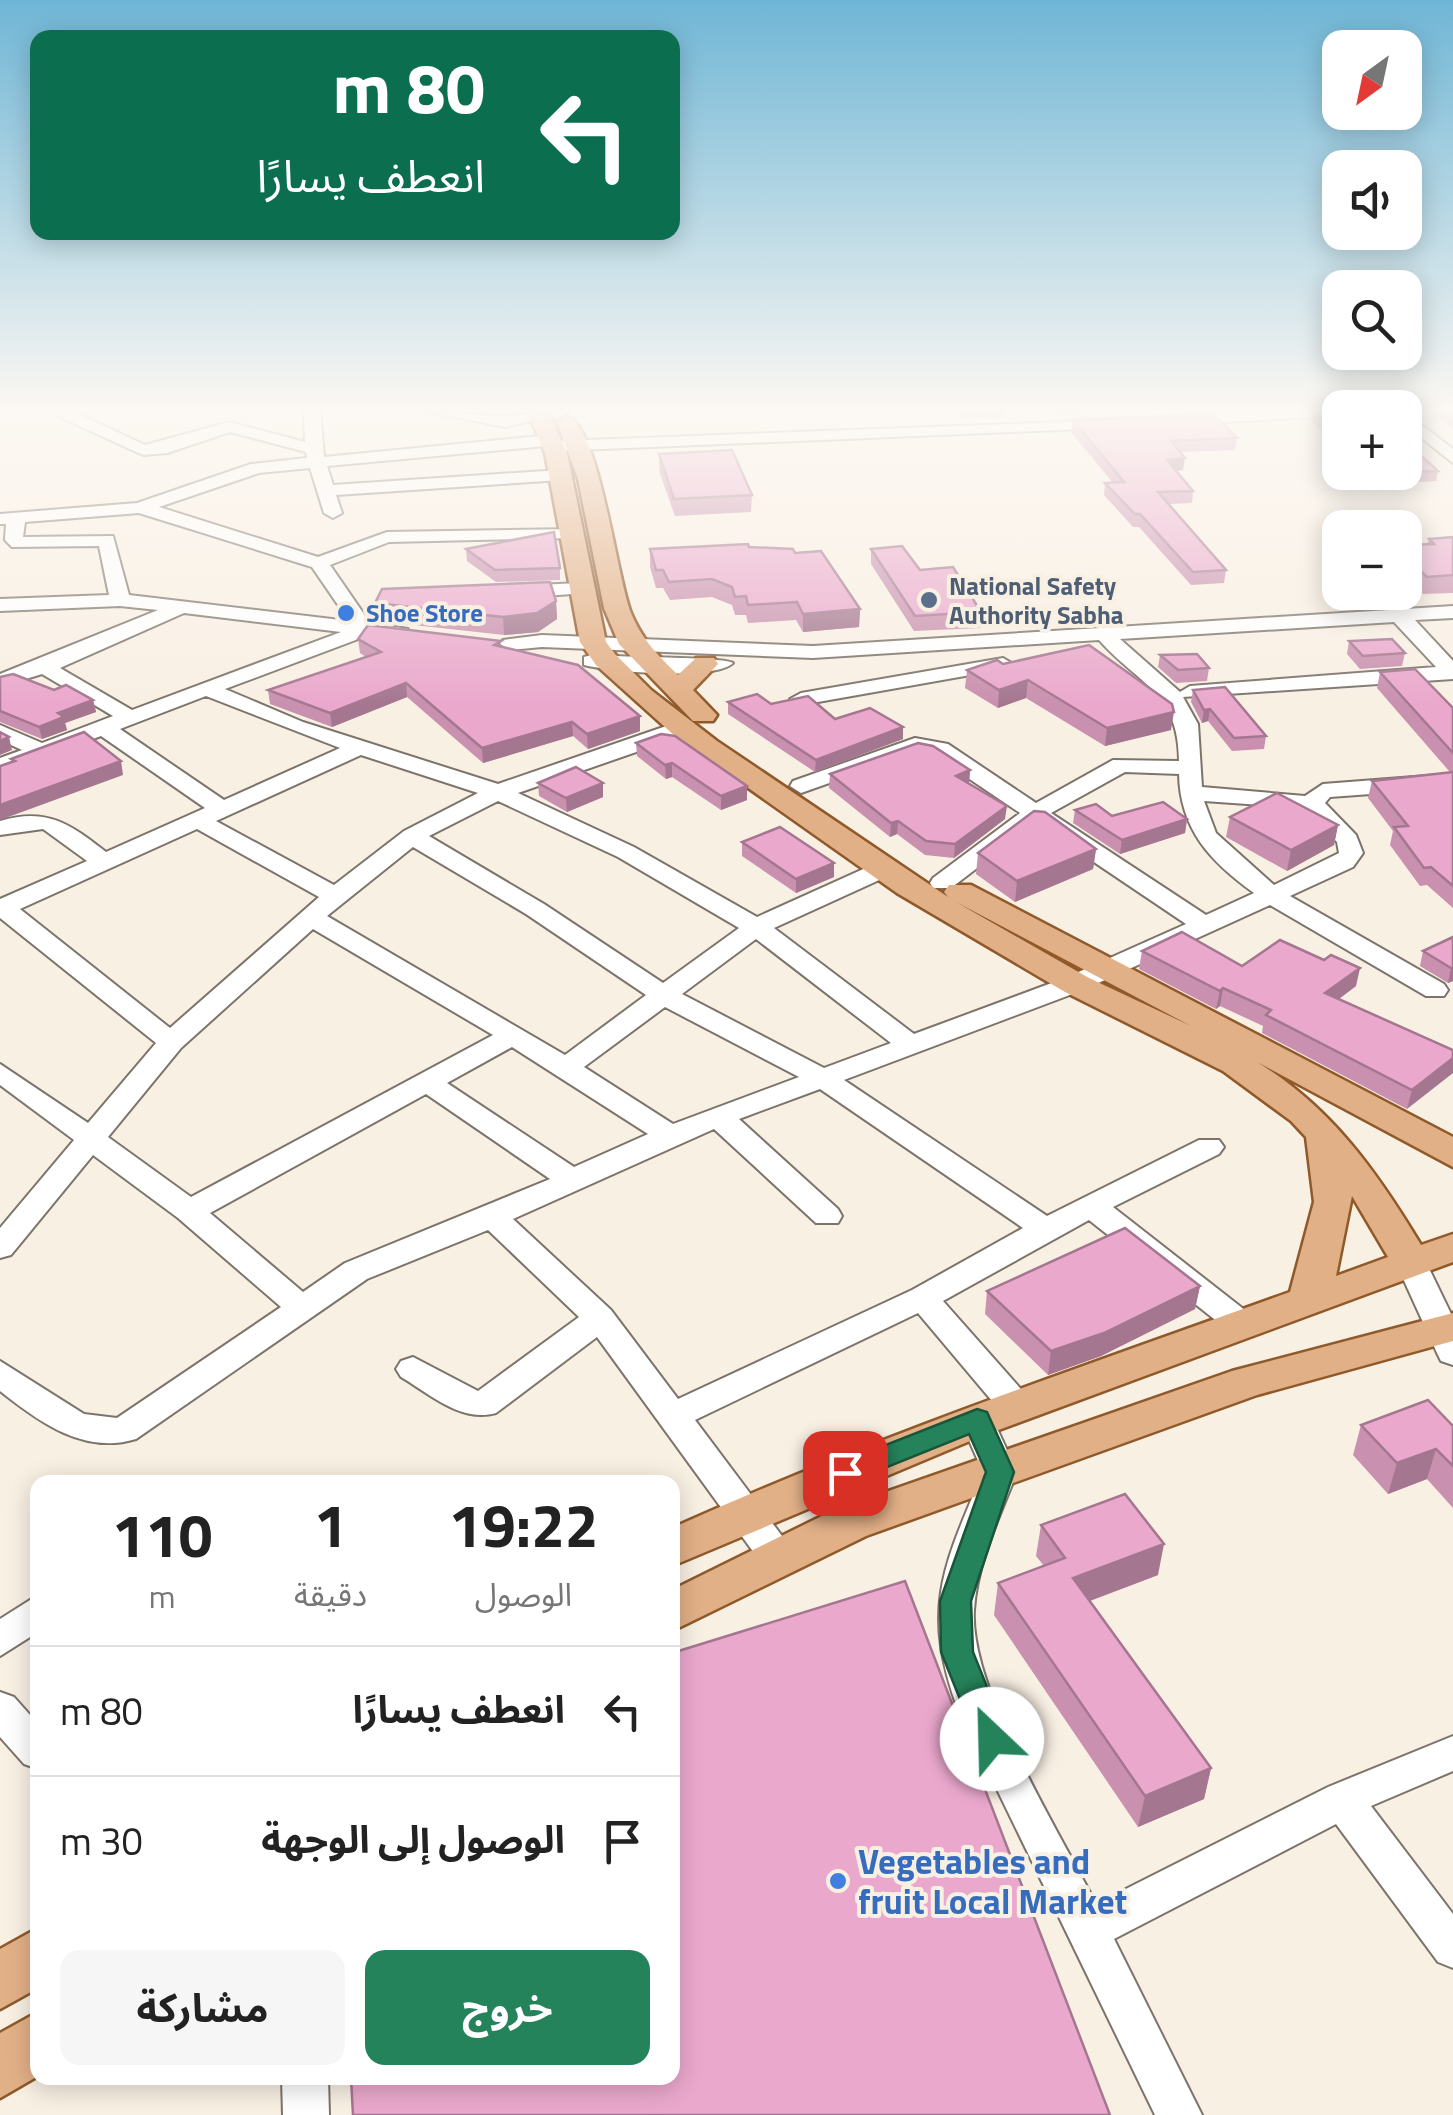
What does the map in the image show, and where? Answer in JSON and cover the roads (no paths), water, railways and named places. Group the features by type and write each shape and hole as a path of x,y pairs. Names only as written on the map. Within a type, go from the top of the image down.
{"main road":[{"path":"567,509 579,590 621,654 682,728 879,871 1074,984 1282,1094 1317,1126 1366,1187 1412,1263"},
{"path":"595,509 616,608 621,654 676,691 862,833 942,883 1444,1145"},
{"path":"676,691 705,664"},
{"path":"1306,1304 1322,1261 1336,1198 1329,1156 1317,1126"},
{"path":"680,1544 746,1513 996,1412 1306,1304 1453,1247"},
{"path":"680,1608 850,1523 1247,1382 1448,1337"},
{"path":"0,1982 30,1960"},
{"path":"0,2070 30,2046"}],"street":[{"path":"120,600 108,540 19,543 14,540 8,518 130,509"},
{"path":"141,509 319,563 354,597 365,630"},
{"path":"331,509 333,513"},
{"path":"319,563 387,536 571,533"},
{"path":"501,592 579,590"},
{"path":"0,605 120,600 420,635"},
{"path":"0,681 184,607"},
{"path":"621,654 791,648 813,652 1109,640 1453,612"},
{"path":"1400,616 1453,621"},
{"path":"1400,616 1453,672"},
{"path":"0,766 365,630"},
{"path":"801,699 1109,640"},
{"path":"1109,640 1169,694 1187,722 1190,780 1207,839 1272,894 1435,990"},
{"path":"501,643 705,664 795,659 813,652"},
{"path":"874,649 913,680"},
{"path":"44,666 131,718"},
{"path":"1169,694 1453,672"},
{"path":"209,690 358,748 498,792 626,852 756,927 910,1044"},
{"path":"104,728 224,810"},
{"path":"0,1248 171,1042 335,896 412,836 498,792 682,728"},
{"path":"0,732 42,751"},
{"path":"801,786 925,745 940,749 1205,926"},
{"path":"171,1042 1,907 358,748"},
{"path":"0,1373 63,1421 102,1433 124,1430 356,1271 492,1217 670,1135 1074,984 1344,862 1350,853 1348,840 1312,804 1121,766 1036,812 942,883"},
{"path":"1312,804 1314,798 1334,788 1453,781"},
{"path":"0,828 34,816 46,818 105,863"},
{"path":"200,821 335,896"},
{"path":"412,836 535,909 663,995 823,1078 1045,1229"},
{"path":"566,1066 756,927 879,871"},
{"path":"311,917 566,1066 670,1135"},
{"path":"189,1211 512,1036"},
{"path":"0,1072 189,1211 302,1308"},
{"path":"428,1083 570,1178"},
{"path":"720,1118 826,1216"},
{"path":"676,1415 923,1298 1045,1229 1209,1147"},
{"path":"1091,1206 1244,1326"},
{"path":"492,1217 600,1318 676,1415 778,1558"},
{"path":"1412,1263 1448,1337"},
{"path":"923,1298 996,1412 1000,1472 956,1601 957,1652 976,1707 1179,2115"},
{"path":"413,1369 475,1406 484,1404 600,1318"},
{"path":"0,1640 30,1616"},
{"path":"0,1709 30,1743"},
{"path":"1088,1930 1342,1800 1453,1753"},
{"path":"1342,1800 1434,1901 1453,1948"},
{"path":"304,2085 306,2115"}],"place":[{"name":"National Safety Authority Sabha","path":"929,600"},
{"name":"Shoe Store","path":"346,613"},
{"name":"Vegetables and fruit Local Market","path":"838,1881"}]}
